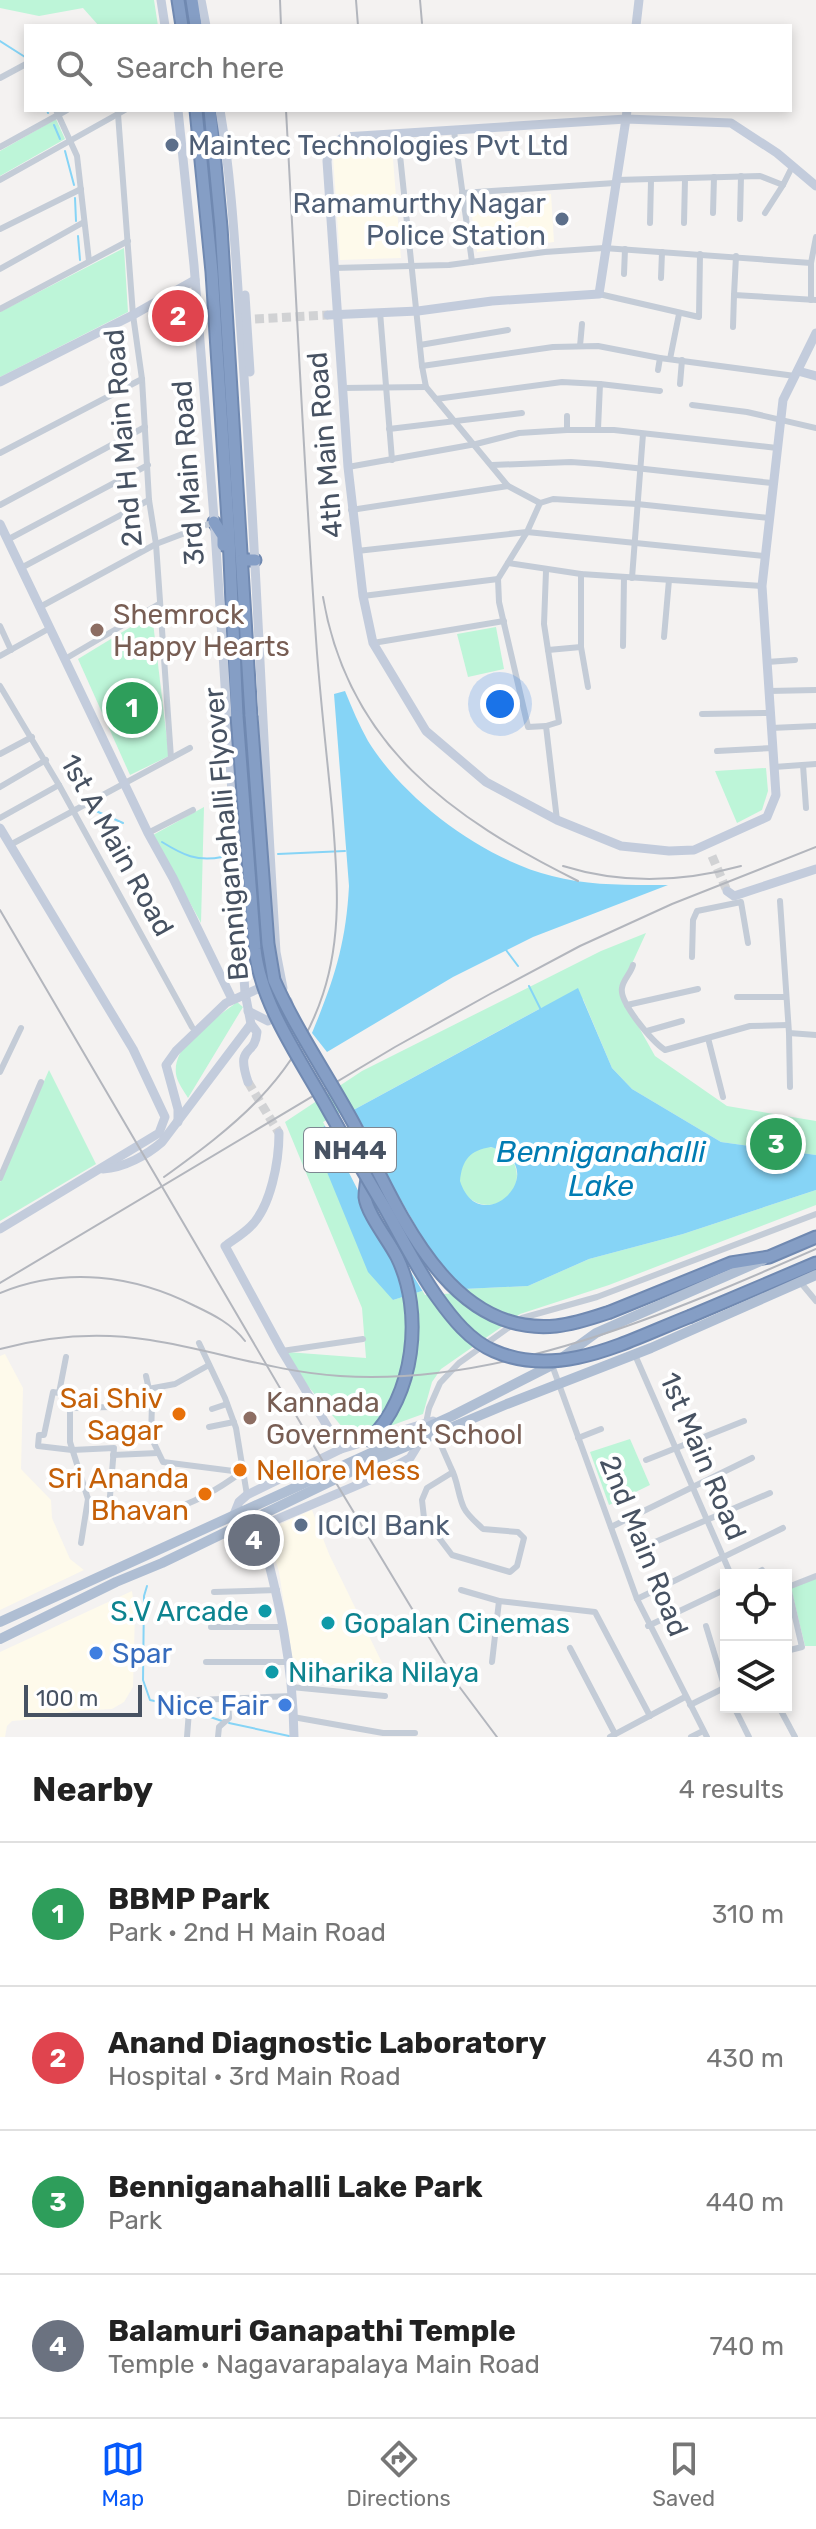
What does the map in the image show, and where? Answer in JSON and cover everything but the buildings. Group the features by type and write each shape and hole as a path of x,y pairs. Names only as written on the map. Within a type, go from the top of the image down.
{"highway":[{"path":"178,0 182,24"},
{"path":"192,0 196,24"},
{"name":"NH44","path":"196,112 212,272 231,571"},
{"name":"NH44","path":"210,112 219,200 242,560"},
{"path":"214,522 223,536 224,563 231,571"},
{"path":"239,522 254,522"},
{"path":"242,560 255,560"},
{"name":"Benniganahalli Flyover","path":"242,560 268,944 274,980 290,1014 428,1257 444,1279 460,1295 496,1316 516,1323 555,1326 610,1312 731,1263 769,1257"},
{"name":"Benniganahalli Flyover","path":"231,571 237,716 259,977 268,1000 367,1179 437,1297 465,1331 493,1351 527,1361 559,1361 592,1355 797,1278 816,1263"},
{"path":"367,1179 365,1199 397,1257 410,1294 413,1332 408,1365 388,1417 369,1440"},
{"name":"NH44","path":"769,1257 816,1237"}],"main road":[{"path":"0,1622 452,1416 552,1365 596,1333 769,1257"},
{"path":"0,1639 116,1582 255,1523 421,1440 635,1355 797,1278 816,1275"}],"street":[{"path":"161,0 165,24"},
{"path":"201,0 206,24"},
{"path":"636,24 639,0"},
{"path":"0,78 24,65"},
{"path":"0,147 57,112 77,156 89,261"},
{"path":"0,180 122,112"},
{"name":"2nd H Main Road","path":"122,112 133,315 142,379 171,758"},
{"name":"3rd Main Road","path":"178,112 214,522 245,993 251,1024"},
{"path":"220,112 246,401 262,734 279,979 289,1004 268,1021 248,1011"},
{"path":"599,294 626,114"},
{"name":"4th Main Road","path":"774,767 776,795 767,817 710,850 669,851 621,846 557,820 486,782 426,731 373,643 363,596 351,510 332,314 334,268 327,161 330,146 344,137 398,136 626,114 731,123 777,153 816,186"},
{"path":"454,131 472,262"},
{"path":"398,136 426,387 508,486 540,503 553,499 637,504 769,518"},
{"path":"765,213 792,167"},
{"path":"462,193 615,181 741,176 760,176 783,185"},
{"path":"740,219 741,176"},
{"path":"713,213 714,177"},
{"path":"684,223 685,179"},
{"path":"650,223 651,181"},
{"path":"0,229 61,196 81,189"},
{"path":"0,269 84,222"},
{"path":"734,295 814,300 811,263 816,237"},
{"path":"0,309 128,241"},
{"path":"334,268 472,262 604,248 811,263"},
{"path":"624,274 625,249"},
{"path":"661,278 662,252"},
{"path":"332,314 418,311 492,301 599,294 699,317 700,254"},
{"path":"733,327 736,256"},
{"path":"0,382 195,280"},
{"path":"238,287 244,291 251,319 251,390 246,401"},
{"path":"380,312 392,460"},
{"path":"670,359 679,314"},
{"path":"580,346 582,324"},
{"path":"420,345 508,330"},
{"path":"816,333 783,400 762,586 774,767 816,764"},
{"path":"422,366 553,347 598,346 660,358 816,376"},
{"path":"658,370 660,358"},
{"path":"680,384 682,360"},
{"path":"0,453 142,379"},
{"path":"436,399 550,383 600,384 660,391"},
{"path":"598,429 600,384"},
{"path":"341,388 426,387"},
{"path":"692,405 781,419 816,428"},
{"path":"389,429 522,413"},
{"path":"567,416 567,430"},
{"path":"0,505 145,427"},
{"path":"348,467 476,444 519,433 567,430 598,429 777,448"},
{"path":"623,646 643,434"},
{"path":"492,465 571,462 772,483"},
{"path":"7,540 148,465"},
{"path":"351,510 508,486"},
{"path":"21,568 149,500"},
{"path":"540,503 527,532 498,579 499,602 528,727 559,722 544,624 546,571"},
{"path":"40,607 156,544 214,522"},
{"path":"0,524 148,833 173,878 229,1001"},
{"path":"357,551 527,532 765,556"},
{"path":"508,563 546,571 762,586"},
{"path":"581,574 581,647 588,687"},
{"path":"363,596 498,579"},
{"path":"664,637 669,580"},
{"path":"65,659 159,604"},
{"path":"373,643 504,621"},
{"path":"0,626 11,650"},
{"path":"0,656 50,628"},
{"path":"548,650 581,647"},
{"path":"767,662 795,660"},
{"name":"1st A Main Road","path":"0,686 46,760 192,1027"},
{"path":"769,691 816,690"},
{"path":"702,714 770,713"},
{"path":"546,726 557,820"},
{"path":"771,728 816,726"},
{"path":"0,754 32,737"},
{"path":"10,845 190,748"},
{"path":"717,751 773,748"},
{"path":"0,787 46,760"},
{"path":"803,765 806,808"},
{"path":"0,818 59,785"},
{"path":"148,833 193,810"},
{"path":"0,828 144,1070 165,1117 159,1133 0,1229"},
{"path":"722,905 728,892 734,896 816,869"},
{"path":"780,901 790,1087"},
{"path":"692,957 693,920 697,911 741,902 748,943"},
{"path":"633,965 622,989 627,1005 665,1050 750,1026 788,1025"},
{"path":"178,1122 178,1109 166,1070 176,1051 229,1001 279,979"},
{"path":"627,1005 698,989"},
{"path":"737,997 786,997"},
{"path":"647,1031 682,1021"},
{"path":"100,1169 115,1168 150,1152 178,1122 251,1024 257,1032 256,1040 245,1052 242,1061 248,1082"},
{"path":"0,1072 21,1028"},
{"path":"789,1033 816,1035"},
{"path":"708,1038 723,1097"},
{"path":"0,1178 41,1082"},
{"path":"279,1133 279,1157 270,1191 253,1225 225,1246 282,1351 341,1449"},
{"path":"426,1423 440,1383 459,1363 522,1318 597,1297 816,1214"},
{"path":"797,1278 816,1301"},
{"path":"282,1351 363,1339"},
{"path":"199,1343 234,1422 247,1495"},
{"name":"1st Main Road","path":"635,1355 728,1569"},
{"path":"66,1357 59,1393 53,1392 44,1435 39,1435 38,1446 72,1450 114,1448 109,1508"},
{"path":"148,1389 175,1384 209,1365"},
{"name":"2nd Main Road","path":"552,1365 648,1626 705,1734"},
{"path":"146,1376 152,1406 151,1437 163,1462 242,1471"},
{"path":"212,1409 227,1404"},
{"path":"81,1543 88,1499 72,1450 70,1408 152,1406"},
{"path":"233,1517 239,1502 247,1495 341,1449 452,1416"},
{"path":"646,1460 744,1421"},
{"path":"209,1427 234,1422"},
{"path":"578,1438 601,1429"},
{"path":"436,1434 453,1472 465,1510 483,1529 518,1532 524,1538 517,1566 510,1572 452,1555 424,1518 422,1500 427,1488 453,1472"},
{"path":"113,1455 158,1453"},
{"path":"611,1527 691,1485 752,1458"},
{"path":"88,1499 132,1513 164,1513 198,1501 242,1471"},
{"path":"641,1548 770,1493"},
{"path":"255,1523 277,1590 285,1627 294,1735"},
{"path":"637,1599 783,1528"},
{"path":"792,1650 802,1647 788,1587 816,1576"},
{"path":"214,1592 277,1590"},
{"path":"461,1590 499,1601 595,1612 650,1716"},
{"path":"648,1626 720,1592"},
{"path":"492,1662 499,1601"},
{"path":"706,1626 720,1672"},
{"path":"211,1627 285,1627"},
{"path":"570,1648 612,1736 685,1697"},
{"path":"206,1662 290,1662"},
{"path":"187,1737 190,1709 198,1700 291,1691 385,1696"},
{"path":"690,1705 720,1691"},
{"path":"218,1737 219,1727 227,1721 228,1698"},
{"path":"737,1713 749,1737"},
{"path":"782,1713 795,1737"},
{"path":"293,1717 383,1733 415,1733"},
{"path":"691,1737 705,1734"}],"shaded area":[{"path":"392,147 401,258 340,260 333,157 361,149"},
{"path":"551,194 554,242 477,252 470,201"},
{"path":"5,1354 23,1388 21,1469 51,1500 52,1518 70,1559 84,1570 0,1610 0,1356"},
{"path":"312,1510 329,1554 390,1679 295,1675 279,1572 267,1530"},
{"path":"132,1591 135,1612 133,1687 124,1702 112,1709 73,1711 48,1718 12,1721 7,1726 5,1737 0,1737 0,1652"}],"green space":[{"path":"0,0 154,0 158,24 97,24 83,8 39,16 0,8"},
{"path":"56,119 65,139 0,176 0,151"},
{"path":"124,248 128,312 0,377 0,312"},
{"path":"152,614 169,756 130,775 78,659"},
{"path":"496,627 504,669 468,677 457,634"},
{"path":"766,768 768,791 762,810 737,823 715,771"},
{"path":"204,807 201,923 153,835"},
{"path":"646,933 619,992 655,1056 727,1106 816,1121 816,1155 721,1142 632,1089 612,1068 583,999 541,1008 324,1126 393,1300 422,1291 528,1286 589,1259 683,1234 816,1190 816,1205 609,1285 520,1314 441,1369 432,1382 423,1414 390,1426 348,1434 307,1385 287,1352 366,1358 362,1308 285,1122 362,1071 601,951"},
{"path":"237,1002 243,1007 188,1098 176,1074 181,1052 197,1033"},
{"path":"49,1070 96,1164 0,1221 0,1182"},
{"path":"488,1147 508,1156 517,1176 508,1196 488,1205 468,1196 459,1176 468,1156"},
{"path":"630,1439 650,1485 609,1505 590,1452"},
{"path":"816,1578 816,1646 805,1646 792,1588"}],"water":[{"path":"345,691 368,741 384,763 425,806 474,842 526,868 552,876 581,882 668,885 533,937 453,977 327,1052 312,1033 338,961 347,907 349,886 334,694"},
{"name":"Benniganahalli Lake","path":"578,988 612,1068 632,1089 721,1142 816,1155 816,1190 683,1234 589,1259 528,1286 422,1291 393,1300 368,1272 320,1155 320,1136 324,1126","holes":["491,1147 509,1157 517,1170 515,1183 508,1195 496,1203 483,1205 470,1198 460,1181 468,1157"]}],"pier":[{"path":"348,1108 436,1261 461,1293 443,1294 435,1285 439,1294 425,1295 401,1256 403,1286 390,1253 323,1122"}],"waterway":[{"path":"0,41 24,56"},
{"path":"54,125 60,139"},
{"path":"65,151 74,185"},
{"path":"75,198 76,221"},
{"path":"78,236 80,260"},
{"path":"87,807 123,823"},
{"path":"162,842 190,856 205,859 222,857"},
{"path":"278,854 345,851"},
{"path":"506,950 518,966"},
{"path":"529,986 541,1010"},
{"path":"147,1586 144,1596 143,1680 150,1700 222,1721"},
{"path":"229,1723 289,1736"}],"tunnel":[{"path":"255,319 328,315"},
{"path":"712,856 727,891"},
{"path":"248,1082 279,1133"}],"railway":[{"path":"280,0 281,24"},
{"path":"356,0 358,24"},
{"path":"420,0 422,23"},
{"path":"164,1177 237,1120 279,1077 311,1025 323,994 334,948 336,856 312,585 286,112"},
{"path":"323,597 336,649 356,695 381,735 412,771 488,831 578,881"},
{"path":"0,1283 395,1047 490,994 580,946 672,904 816,847"},
{"path":"563,866 607,876 652,879 697,875 741,866"},
{"path":"0,910 321,1458 458,1685 497,1737"},
{"path":"0,1349 56,1338 113,1336 174,1344 316,1374 400,1376 462,1370 523,1357 644,1320 816,1249"},
{"path":"0,1293 49,1279 74,1277 124,1281 172,1295 202,1309 228,1325 245,1341"}],"place":[{"name":"Maintec Technologies Pvt Ltd","path":"172,145"},
{"name":"Ramamurthy Nagar Police Station","path":"562,219"},
{"name":"Anand Diagnostic Laboratory","path":"178,316"},
{"name":"Shemrock Happy Hearts","path":"97,630"},
{"name":"BBMP Park","path":"132,708"},
{"name":"Benniganahalli Lake Park","path":"776,1144"},
{"name":"Sai Shiv Sagar","path":"179,1414"},
{"name":"Kannada Government School","path":"250,1418"},
{"name":"Nellore Mess","path":"240,1470"},
{"name":"Sri Ananda Bhavan","path":"205,1494"},
{"name":"ICICI Bank","path":"301,1525"},
{"name":"Balamuri Ganapathi Temple","path":"254,1540"},
{"name":"S.V Arcade","path":"265,1611"},
{"name":"Gopalan Cinemas","path":"328,1623"},
{"name":"Spar","path":"96,1653"},
{"name":"Niharika Nilaya","path":"272,1672"},
{"name":"Nice Fair","path":"285,1705"}]}
